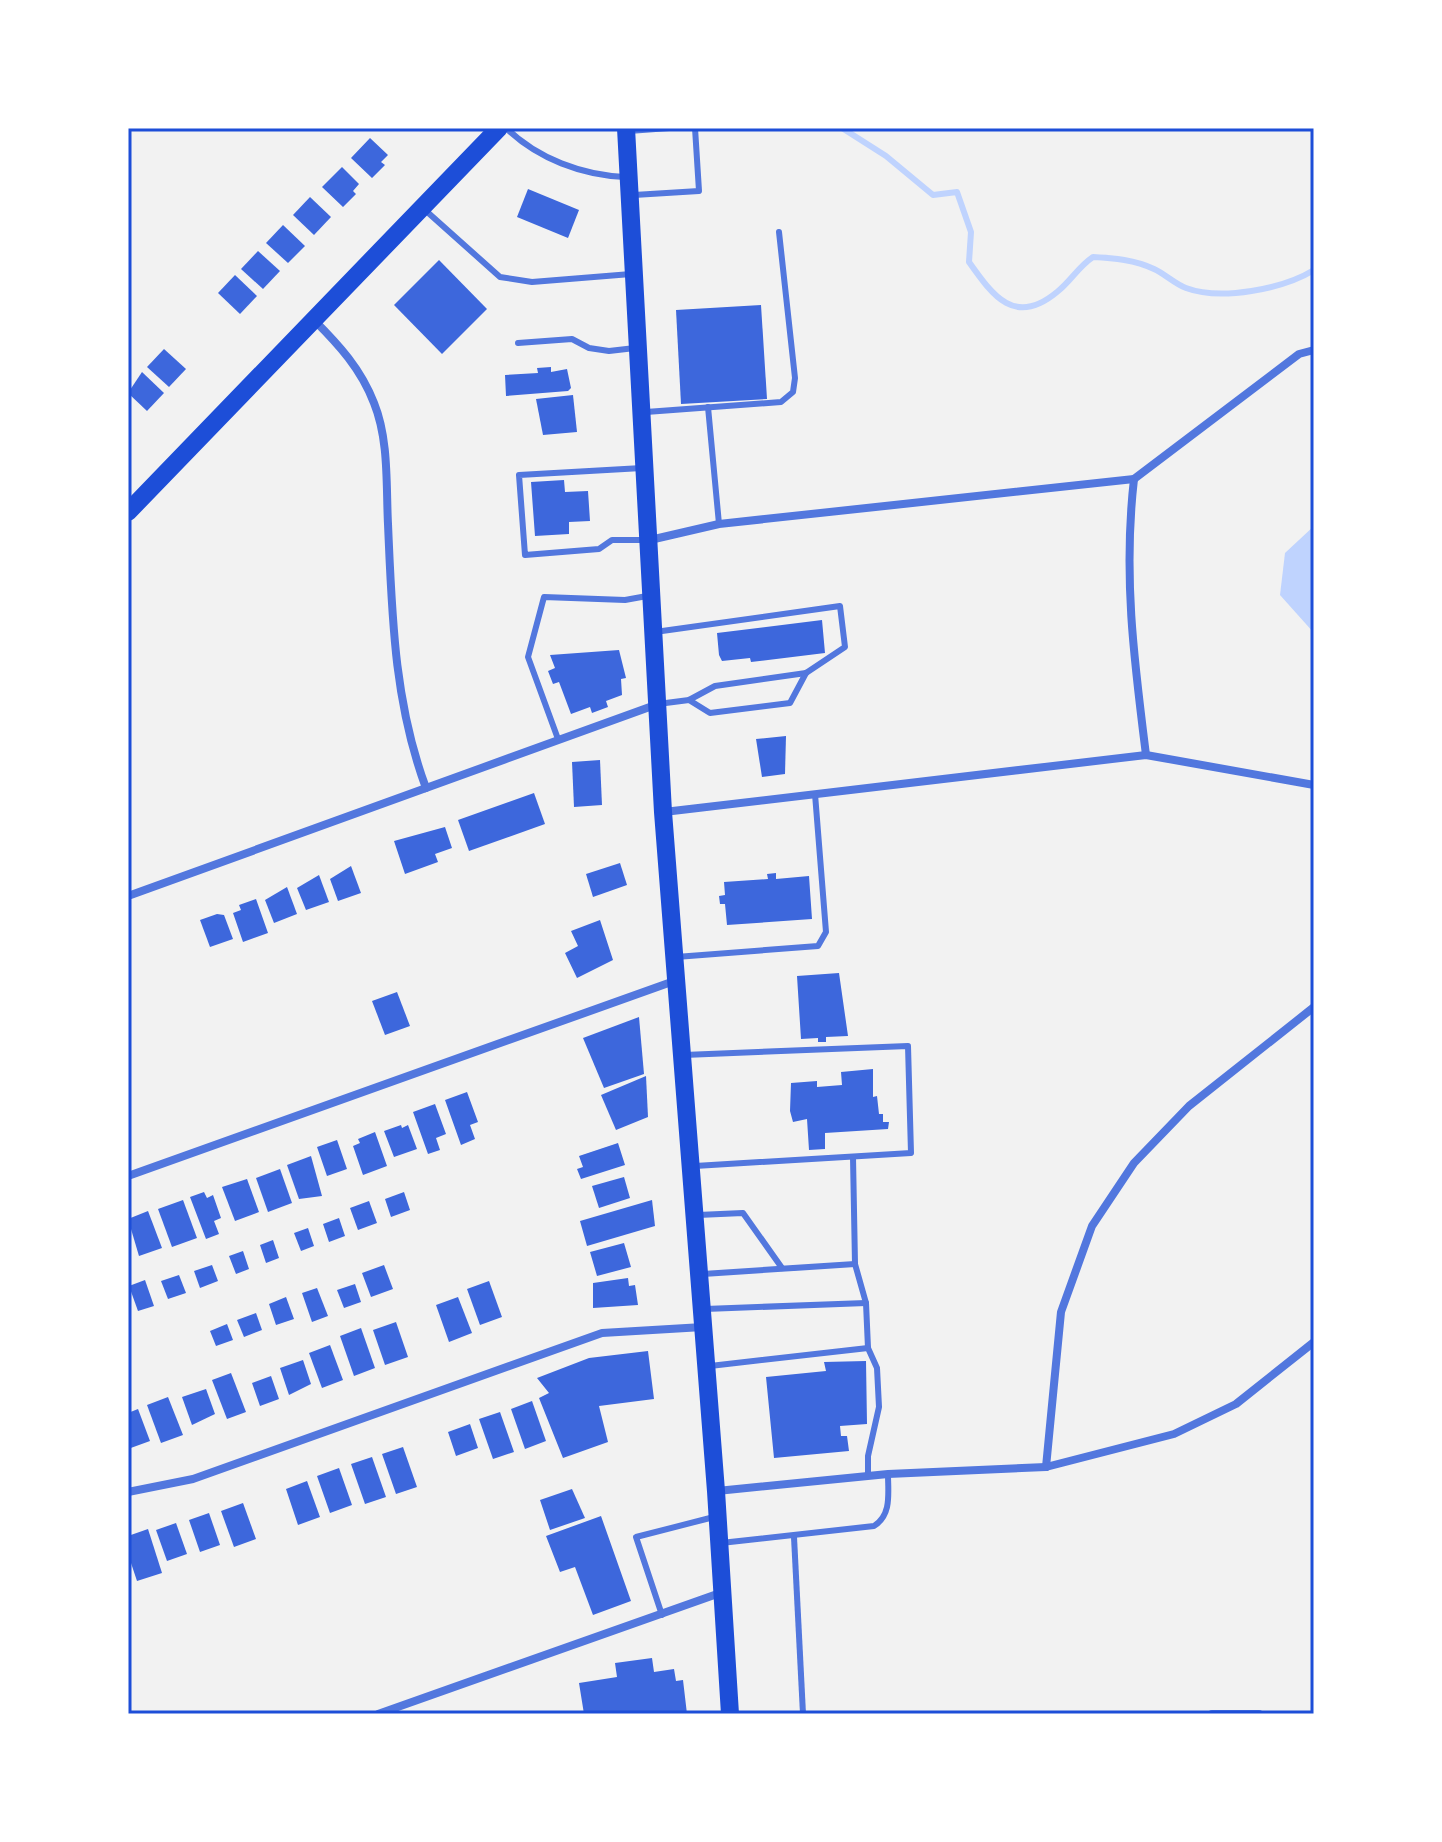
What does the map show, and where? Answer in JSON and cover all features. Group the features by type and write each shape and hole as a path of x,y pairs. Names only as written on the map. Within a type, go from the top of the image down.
{"main road":[{"path":"128,512 499,128"},
{"path":"626,129 663,812 716,1491 730,1714"}],"street":[{"path":"314,320 344,350 376,406 383,444 396,671 406,726 426,788"},
{"path":"649,540 719,524 1134,479 1214,415 1299,354 1314,350"},
{"path":"1134,479 1127,540 1128,609 1146,755"},
{"path":"128,896 658,704"},
{"path":"663,812 1146,755 1314,785"},
{"path":"128,1176 677,980"},
{"path":"1046,1467 1061,1312 1092,1226 1134,1163 1189,1106 1314,1007"},
{"path":"128,1492 193,1479 593,1336 702,1318"},
{"path":"716,1491 888,1474 1046,1467 1174,1434 1236,1404 1314,1342"},
{"path":"378,1714 720,1593"},
{"path":"1212,1714 1259,1714"}],"lane":[{"path":"506,128 524,145 591,175 630,186 699,191 695,128"},
{"path":"626,129 669,128"},
{"path":"422,208 500,277 532,282 635,274"},
{"path":"642,412 781,402 793,392 795,378 779,232"},
{"path":"518,343 572,339 589,348 609,351 639,348"},
{"path":"708,407 719,524"},
{"path":"645,468 519,475 525,555 599,549 612,540 649,540"},
{"path":"558,739 528,657 544,597 625,600 652,595"},
{"path":"654,632 840,606 845,647 806,673 715,686 689,700 658,704"},
{"path":"689,700 710,713 790,703 806,673"},
{"path":"676,957 818,946 826,932 815,794"},
{"path":"683,1055 908,1046 911,1153 691,1167"},
{"path":"853,1157 855,1264 866,1303 868,1348 877,1368 879,1407 868,1456 868,1476"},
{"path":"695,1215 743,1213 782,1268"},
{"path":"699,1274 855,1264"},
{"path":"702,1318 866,1303"},
{"path":"706,1366 868,1348"},
{"path":"718,1543 874,1526 881,1522 888,1508 888,1474"},
{"path":"662,1615 636,1537 717,1516"},
{"path":"794,1537 803,1714"}],"water":[{"path":"1314,526 1314,633 1280,595 1285,553"}],"building":[{"path":"370,138 388,155 381,162 385,165 372,178 351,158"},
{"path":"342,167 359,184 353,191 356,194 343,207 322,187"},
{"path":"528,189 579,210 568,238 517,217"},
{"path":"310,197 331,217 314,235 293,215"},
{"path":"283,225 305,246 288,263 266,243"},
{"path":"258,251 280,271 263,289 241,269"},
{"path":"439,260 487,309 442,354 394,305"},
{"path":"235,275 257,296 240,314 218,293"},
{"path":"761,305 767,399 681,404 676,310"},
{"path":"164,349 186,369 169,387 147,367"},
{"path":"551,367 551,372 567,369 571,388 568,391 506,396 505,375 538,373 537,368"},
{"path":"142,372 164,393 147,411 128,393"},
{"path":"573,395 577,432 543,435 536,399"},
{"path":"564,480 565,492 588,491 590,521 569,522 569,534 535,536 531,482"},
{"path":"822,620 825,653 751,662 750,658 722,661 719,655 717,633"},
{"path":"619,650 626,678 621,679 622,695 606,701 608,707 592,713 590,707 571,714 559,682 553,684 548,671 555,668 550,655"},
{"path":"786,736 785,774 762,777 756,739"},
{"path":"600,760 602,805 574,807 572,762"},
{"path":"534,793 545,824 469,851 458,820"},
{"path":"445,827 452,848 435,854 438,862 405,874 394,841"},
{"path":"620,863 627,885 593,897 586,874"},
{"path":"351,866 361,893 338,901 330,879"},
{"path":"776,873 776,879 809,876 812,919 727,925 725,904 720,904 719,896 725,895 724,882 768,879 767,874"},
{"path":"319,875 329,902 306,910 297,888"},
{"path":"287,887 297,914 274,923 265,900"},
{"path":"256,899 268,933 243,942 233,913 241,910 239,905"},
{"path":"217,914 224,915 233,939 210,947 200,920"},
{"path":"600,920 613,960 577,978 565,953 578,946 571,931"},
{"path":"839,973 848,1036 826,1037 826,1042 818,1042 818,1038 801,1039 797,976"},
{"path":"397,992 410,1026 385,1035 372,1001"},
{"path":"639,1017 644,1074 604,1088 583,1038"},
{"path":"873,1069 873,1097 877,1096 879,1114 883,1114 883,1122 889,1122 888,1129 825,1133 825,1149 809,1150 807,1119 793,1122 790,1111 791,1083 817,1081 817,1087 842,1085 841,1072"},
{"path":"646,1076 648,1117 616,1130 601,1095"},
{"path":"467,1092 478,1122 470,1125 475,1139 461,1145 445,1100"},
{"path":"435,1104 446,1134 436,1138 440,1150 428,1154 413,1112"},
{"path":"401,1125 402,1128 408,1125 417,1149 394,1157 384,1131"},
{"path":"375,1132 387,1166 363,1175 353,1146 360,1143 358,1139"},
{"path":"337,1140 347,1169 327,1176 317,1147"},
{"path":"618,1143 625,1165 581,1179 577,1169 583,1167 579,1156"},
{"path":"311,1156 322,1196 299,1199 287,1165"},
{"path":"280,1169 292,1203 268,1212 256,1178"},
{"path":"624,1177 630,1198 599,1208 592,1186"},
{"path":"247,1179 259,1212 235,1221 222,1187"},
{"path":"204,1192 207,1198 213,1195 221,1218 214,1221 219,1234 206,1239 190,1197"},
{"path":"404,1192 410,1210 391,1217 385,1199"},
{"path":"183,1200 197,1238 172,1247 158,1209"},
{"path":"652,1200 655,1226 587,1246 580,1221"},
{"path":"369,1201 377,1223 358,1230 350,1208"},
{"path":"148,1211 162,1248 139,1256 128,1219"},
{"path":"339,1218 345,1236 329,1242 323,1224"},
{"path":"308,1228 314,1246 301,1251 294,1233"},
{"path":"273,1240 279,1258 266,1263 260,1245"},
{"path":"624,1243 631,1267 597,1276 590,1252"},
{"path":"243,1251 249,1269 236,1274 229,1256"},
{"path":"212,1265 218,1281 200,1288 194,1271"},
{"path":"384,1265 393,1289 371,1297 362,1273"},
{"path":"179,1275 186,1293 168,1299 161,1281"},
{"path":"628,1278 629,1286 635,1285 638,1305 593,1308 593,1283"},
{"path":"145,1280 154,1306 138,1311 129,1286"},
{"path":"489,1281 502,1317 480,1325 467,1289"},
{"path":"355,1284 361,1302 344,1308 337,1290"},
{"path":"317,1288 328,1316 312,1322 302,1293"},
{"path":"286,1297 294,1319 276,1325 269,1304"},
{"path":"458,1297 472,1333 449,1342 436,1305"},
{"path":"256,1313 262,1330 244,1337 237,1320"},
{"path":"396,1322 408,1357 385,1365 373,1330"},
{"path":"227,1324 233,1340 216,1346 210,1331"},
{"path":"361,1328 375,1368 354,1376 340,1336"},
{"path":"330,1345 343,1380 322,1388 309,1353"},
{"path":"648,1351 654,1399 599,1406 608,1442 563,1458 539,1398 549,1393 537,1378 589,1358"},
{"path":"303,1360 311,1384 289,1395 280,1368"},
{"path":"866,1361 867,1424 840,1426 841,1436 847,1436 849,1451 774,1458 766,1377 826,1371 824,1362"},
{"path":"231,1373 246,1412 227,1419 212,1380"},
{"path":"271,1376 279,1399 260,1406 252,1383"},
{"path":"206,1389 215,1414 192,1425 182,1397"},
{"path":"168,1397 183,1435 161,1443 147,1405"},
{"path":"532,1401 546,1441 525,1449 511,1409"},
{"path":"138,1409 150,1441 128,1449 128,1413"},
{"path":"500,1412 514,1452 493,1459 479,1419"},
{"path":"470,1424 478,1448 456,1456 448,1432"},
{"path":"403,1447 417,1487 396,1494 382,1454"},
{"path":"372,1457 386,1497 365,1504 351,1464"},
{"path":"339,1468 352,1505 330,1513 317,1476"},
{"path":"307,1481 320,1517 298,1525 286,1489"},
{"path":"572,1489 585,1518 550,1530 540,1500"},
{"path":"243,1503 256,1539 234,1547 221,1511"},
{"path":"209,1513 220,1545 200,1552 189,1520"},
{"path":"601,1516 631,1601 593,1615 575,1567 560,1572 546,1536"},
{"path":"176,1523 187,1554 167,1561 156,1530"},
{"path":"148,1529 162,1573 137,1581 128,1554 128,1536"},
{"path":"652,1658 654,1672 674,1669 676,1681 683,1680 687,1714 584,1714 579,1683 617,1677 615,1663"}],"waterway":[{"path":"842,128 886,156 933,195 957,192 971,232 969,262 996,296 1017,307 1042,302 1062,288 1093,257 1139,263 1186,288 1216,293 1252,291 1286,283 1314,270"}]}
